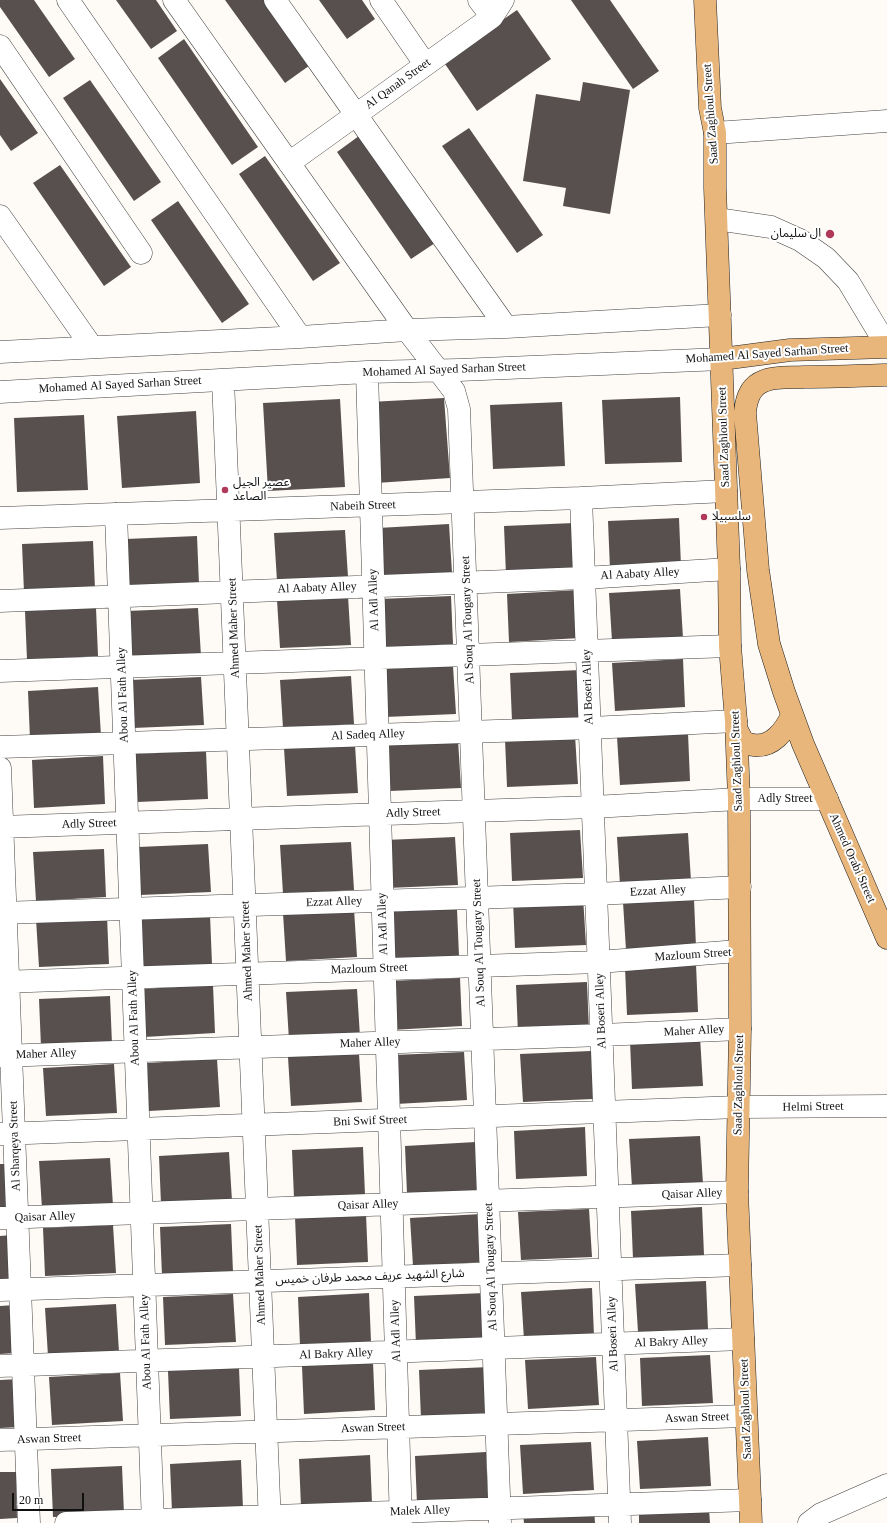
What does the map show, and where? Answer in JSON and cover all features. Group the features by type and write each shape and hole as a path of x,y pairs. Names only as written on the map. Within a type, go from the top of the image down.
{"main road":[{"name":"Saad Zaghloul Street","path":"705,0 710,108 715,133 715,188 729,569 730,646 736,725 739,799 740,887 738,951 740,1028 737,1192 751,1523"},
{"name":"Mohamed Al Sayed Sarhan Street","path":"722,359 790,350 887,346"},
{"name":"Mohamed Al Sayed Sarhan Street","path":"784,378 887,375"},
{"name":"Saad Zaghloul Street","path":"784,378 764,380 756,386 748,398 745,413 758,570 764,619 769,644 792,715 826,799"},
{"path":"736,725 744,741 749,744 760,746 771,742 780,735 787,726 792,715"},
{"name":"Ahmed Orabi Street","path":"826,799 885,930"}],"street":[{"path":"68,0 300,337"},
{"name":"Al Souq Al Tougary Street","path":"174,0 406,330 454,391 459,409 500,1516"},
{"path":"275,0 506,327"},
{"path":"381,0 425,64"},
{"name":"Al Qanah Street","path":"289,163 425,64 491,6"},
{"path":"0,46 141,253"},
{"path":"715,133 887,121"},
{"path":"0,216 92,347"},
{"path":"717,219 771,228 800,240 826,258 848,281 887,346"},
{"path":"0,352 720,315"},
{"name":"Mohamed Al Sayed Sarhan Street","path":"0,392 367,372 459,370 722,359"},
{"name":"Al Adl Alley","path":"367,372 401,1517"},
{"name":"Ahmed Maher Street","path":"223,380 270,1520"},
{"name":"Nabeih Street","path":"0,518 581,498 726,491"},
{"name":"Al Boseri Alley","path":"581,498 620,1514"},
{"name":"Abou Al Fath Alley","path":"116,514 153,1522"},
{"name":"Al Aabaty Alley","path":"0,601 584,578 729,569"},
{"path":"0,671 730,646"},
{"name":"Al Sadeq Alley","path":"0,747 590,728 736,725"},
{"name":"Al Sharqeya Street","path":"0,768 10,1289 23,1365 29,1523"},
{"name":"Adly Street","path":"1,827 593,807 739,799 826,799"},
{"name":"Ezzat Alley","path":"3,913 596,894 740,887"},
{"name":"Mazloum Street","path":"4,982 599,962 738,951"},
{"name":"Maher Alley","path":"6,1056 482,1040 740,1028"},
{"name":"Helmi Street","path":"739,1107 887,1106"},
{"name":"Bni Swif Street","path":"7,1133 605,1113 739,1107"},
{"name":"Qaisar Alley","path":"9,1218 737,1192"},
{"name":"شارع الشهيد عريف محمد طرفان خميس","path":"10,1289 740,1265"},
{"name":"Al Bakry Alley","path":"0,1366 743,1339"},
{"name":"Aswan Street","path":"0,1440 746,1416"},
{"path":"809,1523 821,1514 887,1485"},
{"name":"Malek Alley","path":"66,1523 620,1514 750,1500"}],"building":[{"path":"0,0 34,0 75,59 49,77 0,7"},
{"path":"116,0 156,0 177,31 151,49"},
{"path":"225,0 268,0 313,63 285,83"},
{"path":"319,0 362,0 375,19 347,39"},
{"path":"571,0 610,0 659,71 633,89"},
{"path":"517,10 551,59 477,111 443,61"},
{"path":"184,39 258,147 232,165 158,58"},
{"path":"0,79 38,133 11,151 0,135"},
{"path":"90,80 161,182 134,201 63,98"},
{"path":"583,82 630,90 610,214 563,206 566,188 523,181 536,94 580,101"},
{"path":"469,128 543,235 517,253 442,146"},
{"path":"363,133 438,241 411,259 337,152"},
{"path":"265,156 340,263 313,281 239,174"},
{"path":"60,165 131,267 104,286 33,183"},
{"path":"178,201 249,304 222,323 151,220"},
{"path":"680,397 682,462 605,464 602,400"},
{"path":"444,398 450,478 376,483 370,402"},
{"path":"340,399 345,487 268,491 263,403"},
{"path":"562,402 565,466 493,469 490,405"},
{"path":"196,411 200,483 122,488 117,416"},
{"path":"84,415 88,490 17,492 14,418"},
{"path":"679,518 681,566 610,569 608,521"},
{"path":"574,523 577,571 506,575 504,526"},
{"path":"449,524 452,573 381,576 378,528"},
{"path":"345,530 348,577 277,581 274,533"},
{"path":"197,536 199,584 129,587 126,539"},
{"path":"93,541 95,589 24,592 22,544"},
{"path":"680,589 683,638 612,641 609,593"},
{"path":"578,590 580,638 509,642 507,594"},
{"path":"348,596 351,645 280,648 277,600"},
{"path":"451,596 453,644 382,648 380,599"},
{"path":"96,608 98,656 27,660 25,611"},
{"path":"198,608 201,656 130,659 127,611"},
{"path":"683,659 685,707 615,711 612,663"},
{"path":"453,666 456,714 385,717 383,669"},
{"path":"581,670 583,718 512,721 510,673"},
{"path":"351,676 354,724 283,728 280,680"},
{"path":"201,677 204,725 133,728 130,680"},
{"path":"98,687 101,736 30,739 28,691"},
{"path":"688,733 690,781 620,785 617,737"},
{"path":"575,735 578,784 507,787 505,739"},
{"path":"458,740 461,788 390,791 388,743"},
{"path":"355,745 358,793 287,796 284,748"},
{"path":"206,751 208,799 137,802 135,754"},
{"path":"103,756 105,804 34,808 32,760"},
{"path":"580,830 583,878 512,881 510,833"},
{"path":"688,833 691,881 620,885 617,837"},
{"path":"455,837 458,885 387,888 385,840"},
{"path":"351,842 354,890 283,894 280,845"},
{"path":"208,844 211,892 140,895 138,847"},
{"path":"104,849 106,897 36,901 33,852"},
{"path":"583,897 586,945 515,948 513,900"},
{"path":"694,899 696,947 626,950 623,902"},
{"path":"354,909 357,957 286,961 283,913"},
{"path":"457,909 459,956 389,960 386,912"},
{"path":"210,915 212,964 141,967 139,919"},
{"path":"107,916 109,964 39,967 36,919"},
{"path":"696,964 698,1012 627,1015 625,967"},
{"path":"460,978 462,1026 391,1030 389,981"},
{"path":"587,982 589,1030 518,1034 516,985"},
{"path":"213,985 215,1033 144,1037 142,989"},
{"path":"357,989 360,1037 289,1040 286,992"},
{"path":"110,996 112,1044 41,1047 39,999"},
{"path":"700,1037 703,1086 632,1089 630,1041"},
{"path":"591,1051 593,1099 523,1102 520,1054"},
{"path":"464,1052 467,1100 396,1104 394,1055"},
{"path":"359,1054 362,1102 291,1106 288,1057"},
{"path":"217,1059 220,1107 149,1111 147,1063"},
{"path":"114,1064 117,1113 46,1116 43,1068"},
{"path":"585,1127 587,1176 516,1179 514,1131"},
{"path":"700,1136 703,1184 632,1187 629,1139"},
{"path":"476,1142 478,1191 407,1194 405,1146"},
{"path":"363,1147 365,1195 294,1198 292,1150"},
{"path":"229,1152 232,1201 161,1204 159,1156"},
{"path":"110,1158 113,1206 42,1209 39,1161"},
{"path":"0,1164 11,1164 13,1212 0,1212"},
{"path":"702,1207 704,1255 633,1259 631,1211"},
{"path":"589,1209 592,1257 521,1260 518,1212"},
{"path":"366,1214 368,1262 297,1265 295,1217"},
{"path":"481,1214 484,1262 413,1266 410,1218"},
{"path":"231,1224 233,1272 162,1276 160,1227"},
{"path":"113,1225 116,1273 45,1276 43,1228"},
{"path":"12,1235 14,1283 0,1284 0,1236"},
{"path":"706,1281 708,1329 638,1332 635,1284"},
{"path":"592,1288 594,1336 524,1340 521,1292"},
{"path":"369,1293 371,1342 300,1345 298,1297"},
{"path":"485,1293 487,1341 416,1345 414,1296"},
{"path":"233,1294 236,1342 165,1345 163,1297"},
{"path":"116,1304 119,1352 48,1356 45,1308"},
{"path":"15,1305 17,1353 0,1354 0,1306"},
{"path":"710,1355 713,1403 642,1406 640,1358"},
{"path":"596,1357 599,1405 528,1409 525,1360"},
{"path":"373,1362 375,1410 304,1414 302,1366"},
{"path":"490,1367 492,1415 421,1419 419,1370"},
{"path":"239,1368 241,1416 170,1419 168,1371"},
{"path":"120,1373 123,1421 52,1425 49,1377"},
{"path":"19,1379 22,1427 0,1428 0,1380"},
{"path":"708,1437 711,1486 640,1489 637,1441"},
{"path":"591,1442 594,1490 523,1494 520,1445"},
{"path":"486,1452 488,1500 417,1504 415,1456"},
{"path":"370,1455 372,1503 301,1507 299,1459"},
{"path":"241,1460 243,1509 172,1512 170,1464"},
{"path":"122,1466 124,1514 53,1517 51,1469"},
{"path":"0,1472 16,1472 17,1518 0,1519"},
{"path":"594,1509 595,1523 524,1523 523,1513"},
{"path":"709,1509 710,1523 639,1523 639,1512"}],"place":[{"name":"ال سليمان","path":"830,234"},
{"name":"عصير الجيل الصاعد","path":"225,490"},
{"name":"سلسبيلا","path":"704,517"}]}
